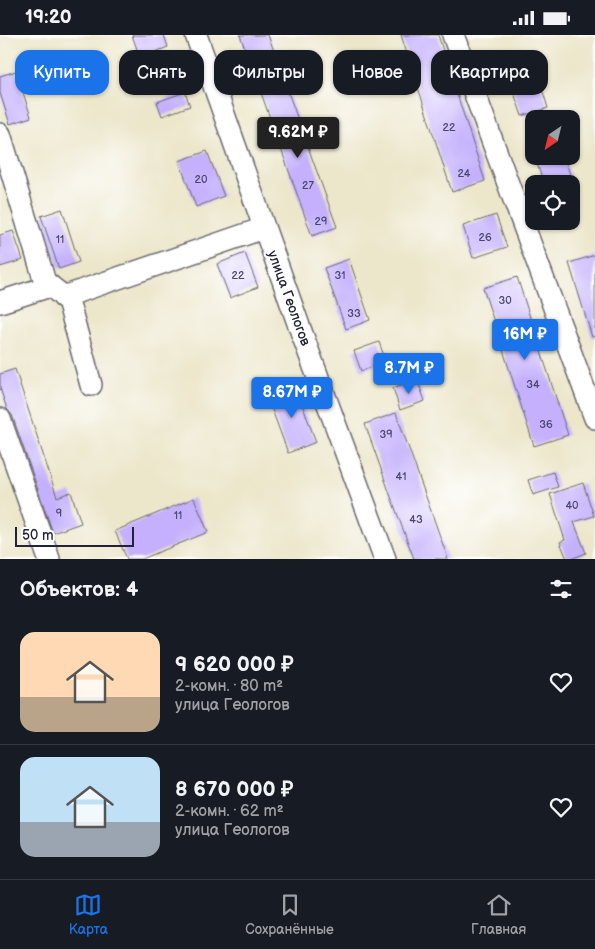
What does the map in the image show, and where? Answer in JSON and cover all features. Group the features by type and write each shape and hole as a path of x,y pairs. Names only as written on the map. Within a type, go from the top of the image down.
{"street":[{"name":"улица Геологов","path":"196,35 264,228 385,559"},
{"path":"452,35 595,418"},
{"path":"0,134 46,282 68,300 91,385"},
{"path":"0,302 57,291 264,228"},
{"path":"0,419 49,559"}],"building":[{"path":"132,35 164,35 168,47 160,50 137,50"},
{"path":"240,35 268,35 274,50 245,50"},
{"path":"401,35 438,35 443,50 431,50 431,95 457,95 485,181 452,192 420,95 421,50 406,50"},
{"path":"15,71 15,95 24,95 31,117 10,124 0,93 0,76"},
{"path":"177,95 186,95 190,106 162,116 157,102"},
{"path":"262,95 289,95 337,227 312,236"},
{"path":"515,95 544,95 548,108 525,110 525,115 522,116"},
{"path":"207,151 224,196 196,207 179,161"},
{"path":"537,165 567,165 570,175 541,175"},
{"path":"62,209 79,262 59,269 41,216"},
{"path":"496,215 507,247 473,258 463,226"},
{"path":"13,231 23,260 0,267 0,235"},
{"path":"245,253 258,287 230,298 217,264"},
{"path":"595,255 595,336 592,337 569,263"},
{"path":"349,259 370,320 346,329 324,268"},
{"path":"517,277 568,435 534,446 483,288"},
{"path":"379,342 386,362 361,371 354,351"},
{"path":"15,369 57,497 71,492 81,523 53,533 12,415 7,409 0,388 0,374"},
{"path":"417,379 425,401 400,410 393,388"},
{"path":"295,385 316,442 288,453 267,396"},
{"path":"396,413 448,559 414,559 365,424"},
{"path":"553,472 558,487 533,495 528,480"},
{"path":"583,483 594,516 574,522 586,553 567,559 560,542 565,540 550,494"},
{"path":"194,498 208,532 142,559 127,559 115,531"}]}
